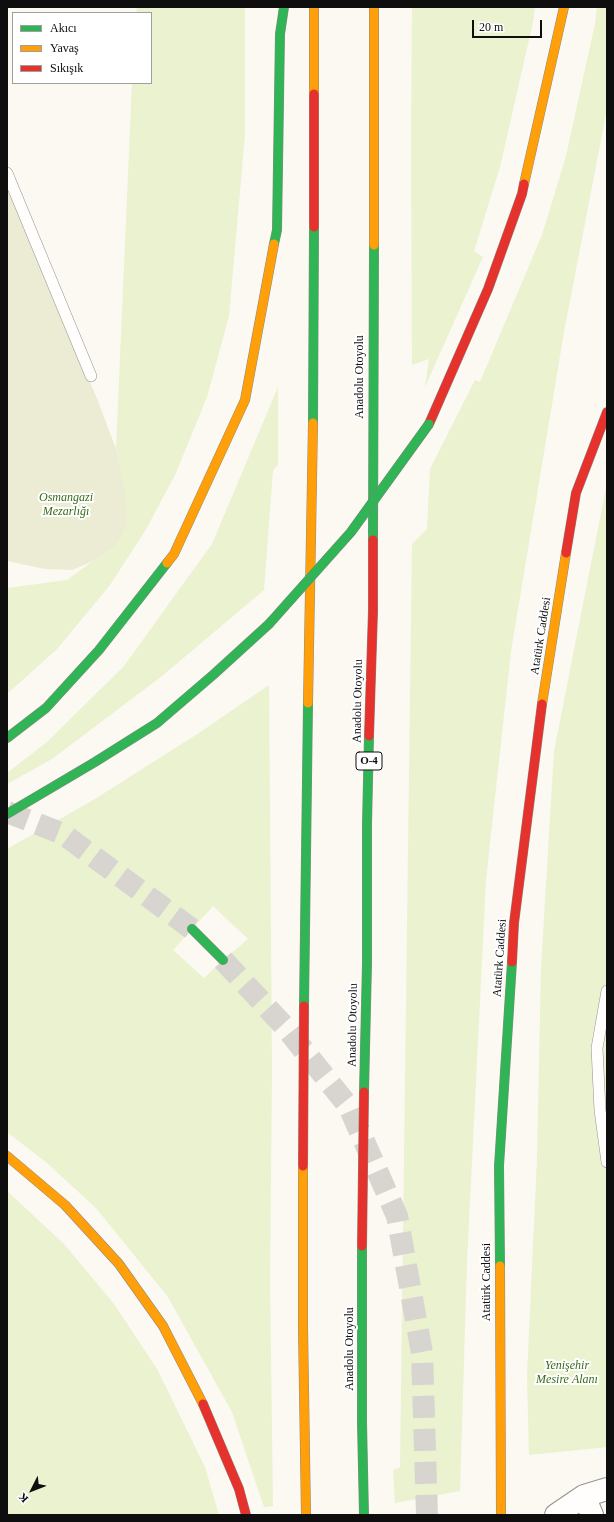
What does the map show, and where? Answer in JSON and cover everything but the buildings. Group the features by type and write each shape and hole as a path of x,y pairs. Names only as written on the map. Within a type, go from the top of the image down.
{"main road":[{"path":"7,738 46,708 67,685 98,650 174,554 245,400 277,230 280,34 284,7"},
{"path":"306,1515 302,1327 303,1120 314,364 314,7"},
{"name":"Anadolu Otoyolu","path":"364,1515 362,1422 362,1204 367,971 367,824 372,611 374,7"},
{"path":"7,814 157,723 269,624 351,532 429,424 488,289 522,194 564,7"},
{"name":"Atatürk Caddesi","path":"501,1515 498,1166 514,923 537,737 576,493 607,412"},
{"path":"192,929 223,960"},
{"path":"7,1156 65,1205 119,1264 163,1326 205,1408 240,1489 246,1515"}],"street":[{"path":"556,1515 588,1505 607,1489"}],"lane":[{"path":"7,173 91,376"},
{"path":"607,991 597,1048 600,1110 607,1162"}],"green space":[{"path":"137,7 245,7 245,134 229,316 207,397 175,475 145,531 110,585 57,649 7,694 7,588 67,580 115,547 125,488 116,449 132,84 152,84 152,12 136,12"},
{"path":"412,7 535,7 533,22 500,167 474,251 483,257 425,387 429,359 412,365"},
{"path":"597,7 607,7 607,109 564,332 511,651 486,880 467,1262 460,1491 395,1503 393,1470 400,1467 412,544 427,529 430,469 475,380 480,382 542,235 566,156 595,24"},
{"name":"Osmangazi Mezarlığı","path":"7,186 98,401 116,449 125,488 127,522 115,547 93,561 72,570 45,569 7,561"},
{"path":"278,387 278,465 273,470 264,590 162,676 52,759 7,784 7,773 47,742 124,666 212,544"},
{"name":"Yenişehir Mesire Alanı","path":"607,483 607,1447 529,1455 527,1376 537,1159 541,968 554,751"},
{"path":"269,685 272,1068 270,1281 273,1506 264,1507 232,1412 168,1297 96,1208 47,1163 7,1132 7,849 95,799 199,733","holes":["213,906 248,939 204,978 173,950"]},
{"path":"7,1191 64,1244 114,1304 157,1369 205,1467 219,1515 7,1515"}],"tunnel":[{"path":"7,812 63,834 192,929"},
{"path":"223,960 286,1028 349,1107 397,1216 422,1353 427,1515"}],"traffic: fast":[{"path":"274,244 277,230 280,34 284,7"},
{"path":"313,423 314,227"},
{"path":"373,540 374,245"},
{"path":"269,624 351,532 429,424"},
{"path":"7,738 46,708 99,650 167,563"},
{"path":"7,814 157,723 269,624"},
{"path":"304,1006 308,703"},
{"path":"364,1092 369,736"},
{"path":"192,929 223,960"},
{"path":"500,1266 499,1166 512,962"},
{"path":"362,1246 362,1422 364,1515"}],"traffic: slow":[{"path":"314,7 314,94"},
{"path":"374,7 374,245"},
{"path":"524,184 564,7"},
{"path":"167,563 174,554 245,400 274,244"},
{"path":"308,703 313,423"},
{"path":"542,704 566,553"},
{"path":"7,1156 65,1205 119,1264 163,1326 203,1404"},
{"path":"303,1166 303,1327 306,1515"},
{"path":"500,1266 501,1515"}],"traffic: jam":[{"path":"314,94 314,227"},
{"path":"429,424 488,289 522,194 524,184"},
{"path":"566,553 576,493 607,412"},
{"path":"369,736 373,611 373,540"},
{"path":"512,962 514,923 542,704"},
{"path":"303,1166 304,1006"},
{"path":"362,1246 364,1092"},
{"path":"203,1404 239,1489 246,1515"}]}
